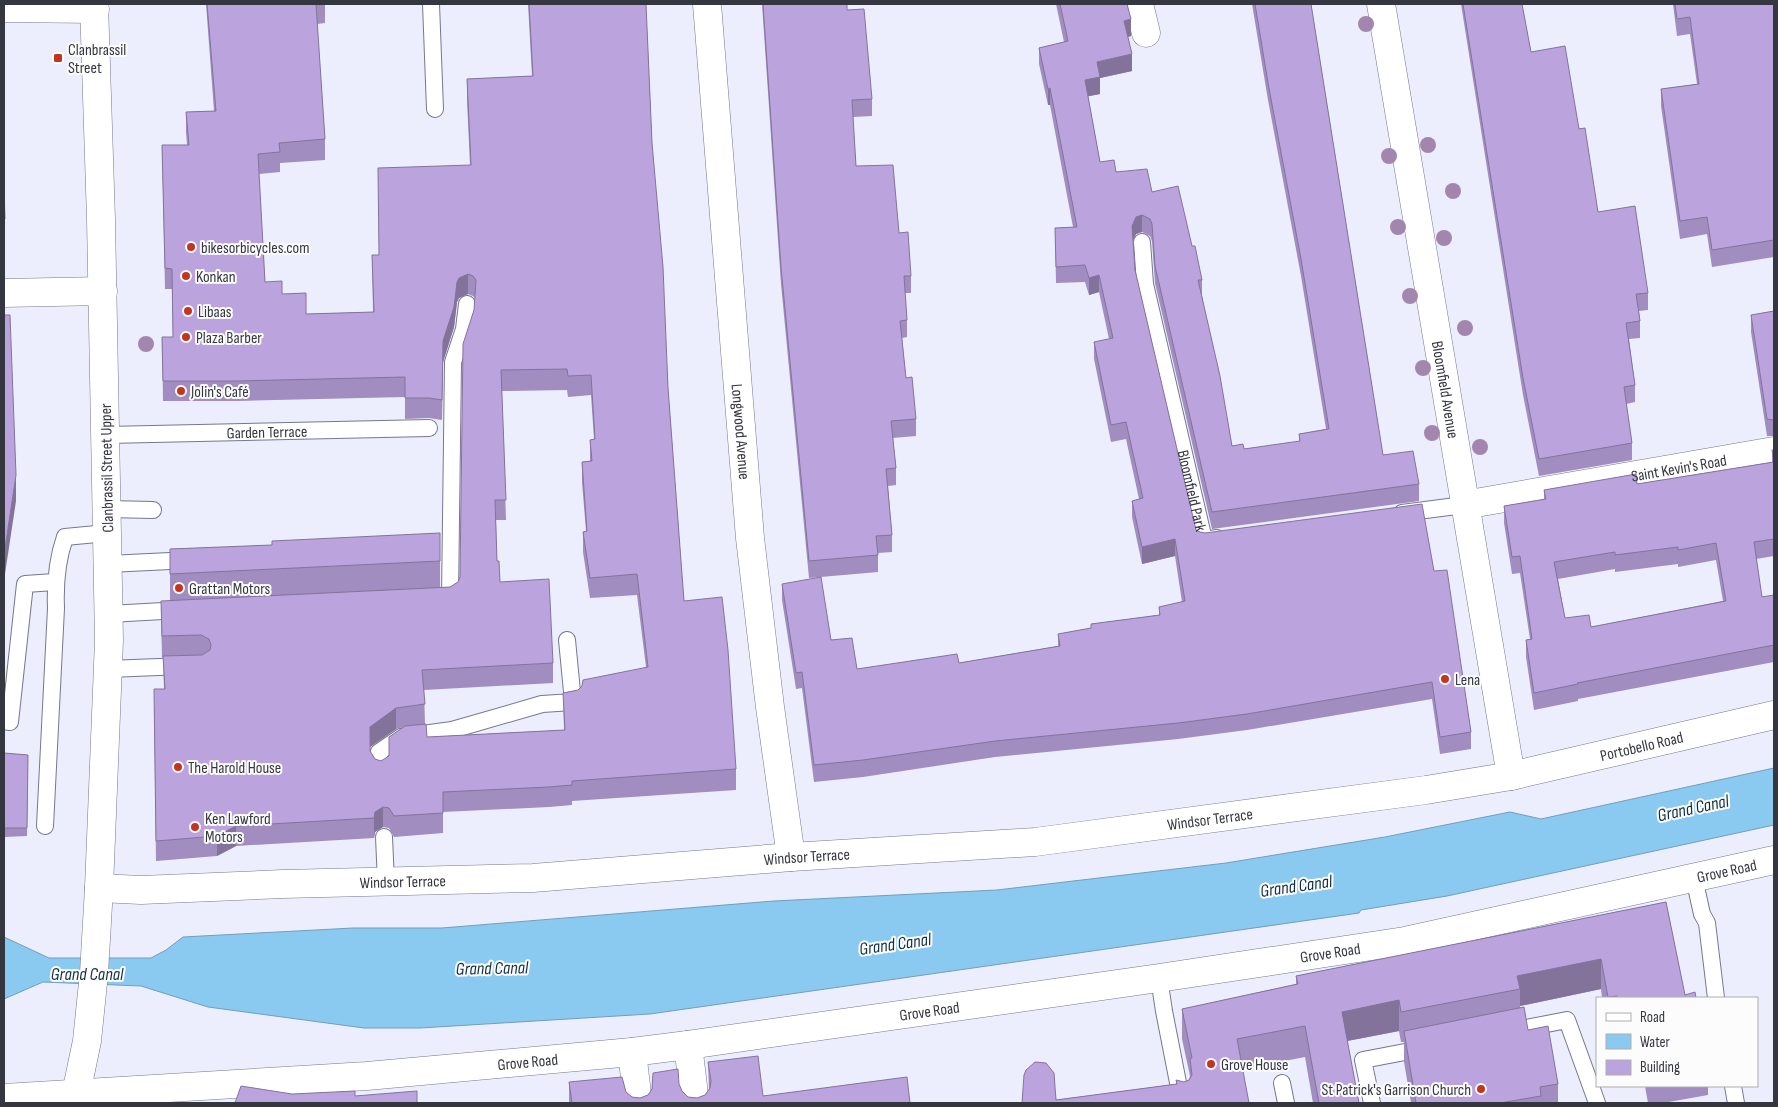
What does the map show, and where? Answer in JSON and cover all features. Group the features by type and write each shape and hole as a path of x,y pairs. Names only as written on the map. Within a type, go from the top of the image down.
{"street":[{"name":"Longwood Avenue","path":"707,4 750,538 770,707 791,857"},
{"path":"1139,4 1146,33"},
{"name":"Bloomfield Avenue","path":"1381,4 1511,776"},
{"path":"4,8 94,7"},
{"name":"Clanbrassil Street Upper","path":"75,1099 87,1041 92,1003 97,932 109,614 103,291 94,7"},
{"path":"4,293 103,291"},
{"name":"Saint Kevin's Road","path":"1464,505 1774,452"},
{"name":"Portobello Road","path":"1511,776 1774,715"},
{"name":"Windsor Terrace","path":"99,888 142,890 283,884 533,878 791,857 1035,842 1416,791 1511,776"},
{"name":"Grove Road","path":"4,1098 75,1099 191,1094 688,1045 1405,941 1774,860"},
{"path":"688,1045 695,1103"},
{"path":"632,1052 638,1103"}],"lane":[{"path":"431,4 435,108"},
{"name":"Bloomfield Park","path":"1142,242 1145,284 1204,540 1233,536"},
{"path":"421,598 450,597 453,362 464,329 467,304"},
{"name":"Garden Terrace","path":"106,435 429,428"},
{"path":"1391,515 1464,505"},
{"path":"45,826 56,608 55,582 60,550 65,537 107,521 153,510"},
{"path":"431,550 450,549"},
{"path":"108,564 208,559"},
{"path":"4,721 10,722 24,584 55,582"},
{"path":"109,614 197,610"},
{"path":"380,771 379,752 401,737 452,730 542,704 573,702 568,640"},
{"path":"108,669 201,665"},
{"path":"384,837 386,882"},
{"path":"1694,878 1702,914 1706,923 1716,997"},
{"path":"1158,978 1182,1103"},
{"path":"1490,1035 1567,1020 1597,1103"},
{"path":"1372,1103 1363,1060 1441,1045"},
{"path":"1282,1083 1286,1103"},
{"path":"1732,1087 1736,1103"}],"water":[{"name":"Grand Canal","path":"1774,768 1774,825 1447,896 1361,910 1359,913 650,1014 420,1028 364,1028 208,1007 141,986 43,982 4,999 4,937 49,958 151,958 166,950 183,937 353,928 442,928 774,901 997,890 1226,863 1385,837 1510,812 1541,819"}],"building":[{"path":"207,4 316,4 325,139 279,143 280,152 258,154 265,282 282,281 282,294 306,293 306,314 374,312 372,255 379,255 378,168 471,165 467,79 533,76 529,4 646,4 652,143 663,267 668,388 684,601 722,597 728,650 736,769 572,781 572,785 549,787 443,792 443,813 394,816 389,808 383,807 375,812 374,818 236,826 217,836 156,841 154,689 165,689 163,656 202,655 210,650 211,645 209,639 201,635 162,636 161,601 450,587 458,582 460,577 463,344 474,310 476,280 473,276 468,274 459,278 457,282 454,307 443,341 442,400 405,398 405,377 163,381 162,337 173,337 172,269 165,268 162,145 189,145 186,112 216,111","holes":["567,369 568,376 591,375 595,439 590,440 592,461 582,462 587,531 583,532 590,578 637,574 648,667 583,680 582,686 578,690 563,693 565,730 427,737 426,724 405,726 389,737 389,756 381,761 375,759 370,751 370,727 396,708 425,704 422,670 553,663 549,579 500,582 499,561 497,561 495,500 506,500 501,370"]},
{"path":"763,4 847,4 847,10 864,9 872,99 852,100 856,166 893,165 899,233 908,232 911,276 904,276 907,320 900,321 906,378 912,377 916,419 891,421 896,468 886,469 892,535 876,536 878,555 809,561 781,267"},
{"path":"1060,4 1127,4 1131,19 1124,21 1132,54 1097,62 1100,77 1085,80 1100,162 1114,160 1116,172 1147,169 1152,192 1178,186 1192,246 1195,246 1202,280 1198,280 1220,376 1232,446 1243,444 1244,449 1300,441 1299,434 1329,429 1301,259 1255,4 1311,4 1383,455 1413,451 1419,484 1212,512 1155,266 1152,224 1150,219 1142,215 1136,217 1132,226 1135,270 1196,530 1205,533 1422,504 1434,571 1447,570 1471,732 1440,737 1432,682 1247,714 1178,723 995,741 814,765 802,672 796,673 782,584 821,577 831,640 852,638 857,669 957,654 959,663 1060,646 1058,634 1091,628 1091,624 1160,615 1159,607 1185,601 1175,539 1142,547 1132,501 1143,498 1126,422 1111,425 1094,342 1113,338 1099,275 1089,278 1085,265 1056,267 1055,228 1077,227 1050,88 1048,89 1039,48 1068,41"},
{"path":"1463,4 1522,4 1531,52 1565,46 1579,129 1585,128 1598,212 1635,206 1648,293 1636,294 1640,321 1626,323 1635,385 1624,387 1632,443 1539,459 1523,378"},
{"path":"1675,4 1774,4 1774,240 1712,250 1707,217 1680,221 1661,89 1699,84 1690,17 1677,19"},
{"path":"1774,311 1774,420 1767,419 1751,315"},
{"path":"4,315 10,315 16,475 4,563"},
{"path":"1774,462 1774,539 1754,542 1762,597 1774,595 1774,645 1534,693 1526,640 1532,639 1520,556 1512,557 1504,506 1546,499 1544,490 1636,474 1637,484","holes":["1716,543 1726,601 1591,627 1589,615 1565,618 1554,562 1615,552 1615,555 1678,547 1678,550"]},
{"path":"440,533 440,561 170,574 170,549 272,545 272,541"},
{"path":"4,753 28,755 27,828 4,828"},
{"path":"1666,902 1685,995 1695,992 1696,997 1608,997 1601,959 1517,976 1520,989 1401,1012 1399,1000 1342,1012 1359,1103 1319,1103 1305,1026 1237,1039 1249,1103 1022,1103 1024,1075 1026,1070 1035,1062 1046,1063 1054,1073 1056,1100 1177,1084 1176,1080 1184,1082 1189,1080 1192,1075 1190,1059 1192,1058 1182,1009 1298,984 1296,976"},
{"path":"1524,1007 1528,1030 1548,1026 1558,1084 1540,1087 1541,1096 1500,1103 1416,1103 1404,1031"},
{"path":"758,1056 763,1096 907,1077 910,1103 572,1103 569,1082 622,1077 626,1092 632,1097 640,1098 648,1095 652,1089 653,1073 678,1069 679,1084 682,1091 688,1097 697,1098 705,1095 710,1088 711,1081 708,1062"},
{"path":"241,1086 292,1094 355,1091 355,1096 417,1091 417,1103 235,1103"}],"place":[{"name":"Clanbrassil Street","path":"58,58"},
{"name":"bikesorbicycles.com","path":"191,247"},
{"name":"Konkan","path":"186,276"},
{"name":"Libaas","path":"188,311"},
{"name":"Plaza Barber","path":"186,337"},
{"name":"Jolin's Café","path":"181,391"},
{"name":"Grattan Motors","path":"179,588"},
{"name":"Lena","path":"1445,679"},
{"name":"The Harold House","path":"178,767"},
{"name":"Ken Lawford Motors","path":"195,827"},
{"name":"Grove House","path":"1211,1064"},
{"name":"St Patrick's Garrison Church","path":"1481,1089"}]}
